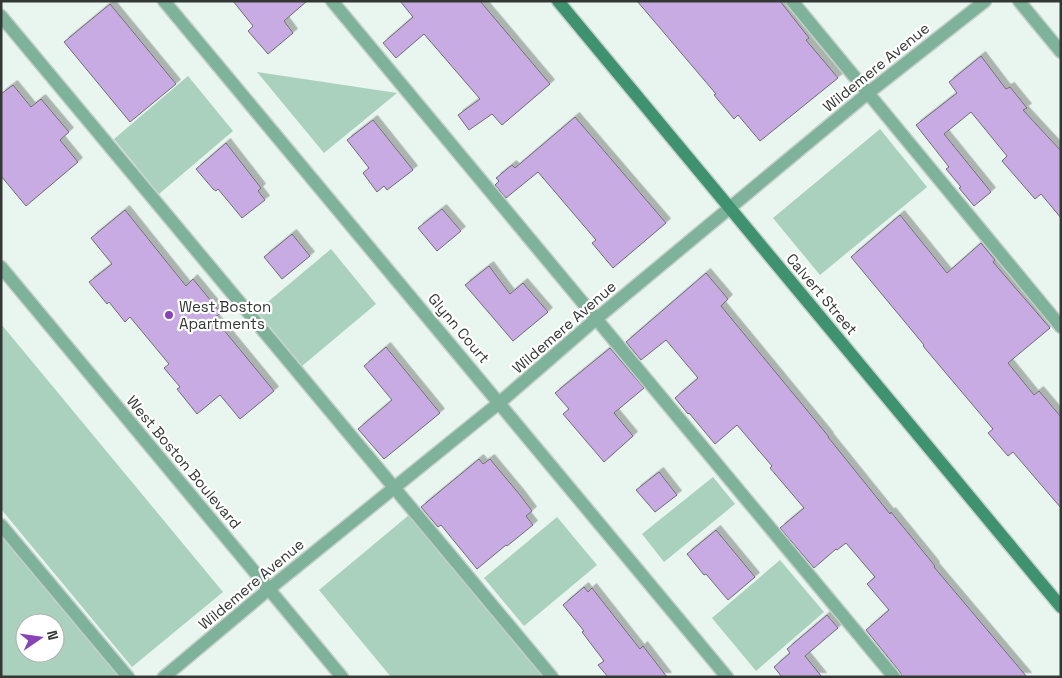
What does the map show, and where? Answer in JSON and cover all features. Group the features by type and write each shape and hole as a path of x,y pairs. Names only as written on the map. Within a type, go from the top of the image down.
{"street":[{"name":"Glynn Court","path":"164,1 728,677"},
{"path":"332,1 894,677"},
{"name":"Calvert Street","path":"558,1 1061,607"},
{"path":"792,1 1061,326"},
{"name":"Wildemere Avenue","path":"164,677 269,589 499,403 596,319 868,93 985,1"},
{"path":"1019,1 1061,52"},
{"path":"1,16 552,677"},
{"name":"West Boston Boulevard","path":"1,267 342,677"},
{"path":"1,525 128,677"}],"green space":[{"path":"257,72 397,93 324,153"},
{"path":"188,76 233,131 159,194 114,139"},
{"path":"880,129 927,187 820,275 773,218"},
{"path":"331,249 376,304 302,366 257,311"},
{"path":"1,324 223,592 132,667 1,509"},
{"path":"713,477 735,504 664,562 642,534"},
{"path":"409,515 544,677 391,677 319,590"},
{"path":"557,517 597,565 524,626 484,578"},
{"path":"1,535 118,675 117,677 1,677"},
{"path":"780,560 824,612 756,671 712,618"}],"building":[{"path":"233,1 307,1 284,21 293,33 268,54 248,31 253,26"},
{"path":"400,1 480,1 550,84 502,125 492,114 469,130 458,115 480,99 424,34 396,58 383,43 413,17"},
{"path":"637,1 780,1 809,38 806,40 838,78 760,141 738,115 734,119 714,95 716,94"},
{"path":"110,4 176,84 130,122 64,42"},
{"path":"981,56 1006,89 1010,87 1027,108 1023,110 1061,151 1061,218 1041,194 1035,199 1002,161 1007,156 971,112 944,134 991,192 974,206 946,169 949,167 916,125 957,93 949,82"},
{"path":"13,85 31,107 41,99 69,132 60,140 78,162 26,206 1,176 1,94"},
{"path":"575,117 666,223 613,268 592,243 596,240 538,172 506,198 495,185 499,181 496,178 512,165 515,168"},
{"path":"373,120 413,170 387,190 384,186 377,192 363,173 369,168 347,140"},
{"path":"226,143 261,188 258,191 265,200 242,218 218,189 216,191 213,189 196,169"},
{"path":"442,209 461,231 437,251 418,228"},
{"name":"West Boston Apartments","path":"125,210 186,286 193,279 221,313 214,318 274,391 240,419 220,395 197,414 177,389 180,387 164,368 169,364 130,317 125,322 89,282 112,264 91,238"},
{"path":"900,215 947,273 981,243 995,260 993,262 1050,328 1008,363 1034,395 1039,391 1061,417 1061,508 1013,452 1008,456 988,433 993,429 851,257"},
{"path":"292,234 310,256 282,279 264,257"},
{"path":"489,266 510,294 523,283 548,312 513,341 465,285"},
{"path":"706,273 728,299 721,306 890,514 891,512 934,567 1027,677 902,677 866,630 889,610 867,584 875,577 846,543 814,568 780,528 804,508 770,468 772,466 737,425 715,444 688,414 675,398 698,378 666,340 641,360 626,342"},
{"path":"386,347 440,413 384,459 358,429 392,400 364,366"},
{"path":"610,348 644,388 614,413 633,436 604,462 563,414 569,409 555,393"},
{"path":"479,459 483,464 490,459 520,495 532,511 526,516 533,525 477,569 441,525 438,527 421,507"},
{"path":"659,472 677,495 655,512 636,490"},
{"path":"716,530 755,577 728,600 687,554"},
{"path":"584,587 588,592 592,588 640,649 643,646 667,677 608,677 598,665 604,661 582,632 584,631 563,605"},
{"path":"827,615 838,628 805,656 822,677 782,677 774,667 790,653 787,649"}],"place":[{"name":"West Boston Apartments","path":"169,315"}]}
